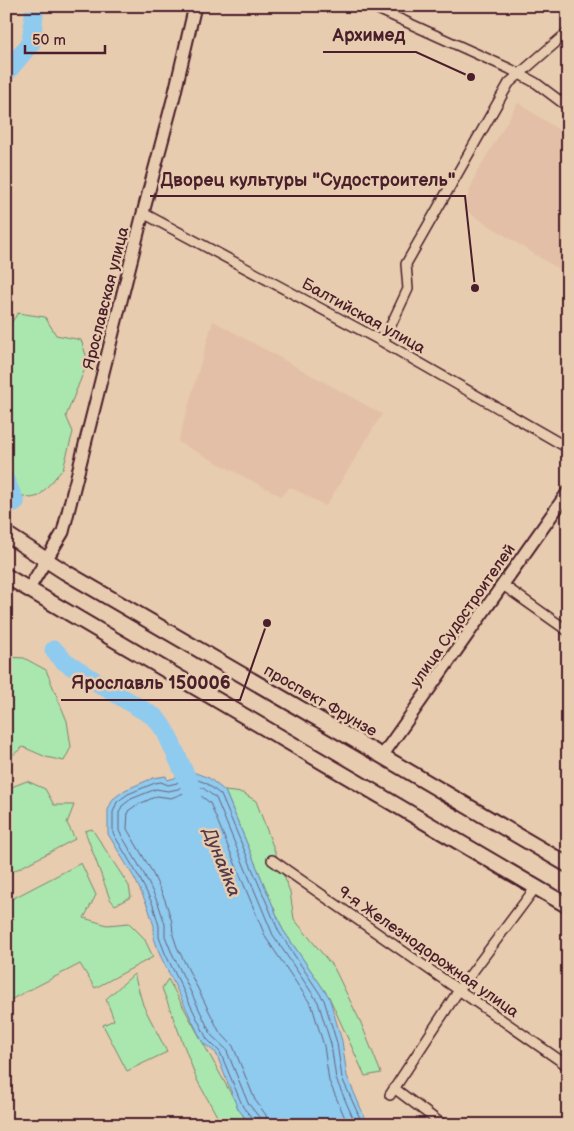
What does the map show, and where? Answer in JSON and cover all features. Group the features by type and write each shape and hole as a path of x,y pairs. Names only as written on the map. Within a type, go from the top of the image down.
{"main road":[{"name":"проспект Фрунзе","path":"6,534 65,572 568,865"},
{"path":"6,576 568,906"}],"street":[{"name":"Ярославская улица","path":"28,590 63,532 196,6"},
{"path":"371,6 518,74 568,106"},
{"path":"384,342 408,289 406,264 509,83 568,32"},
{"name":"Балтийская улица","path":"143,213 384,342 568,448"},
{"name":"улица Судостроителей","path":"382,756 568,492"},
{"path":"503,585 568,631"},
{"name":"9-я Железнодорожная улица","path":"272,860 568,1066"},
{"path":"443,1125 392,1092 460,990 536,887"}],"shaded area":[{"path":"518,103 568,136 568,275 463,209 476,174"},
{"path":"213,321 382,414 326,506 290,487 281,496 178,442"}],"green space":[{"path":"18,313 45,317 56,335 81,340 88,361 66,416 73,432 63,469 39,496 31,498 6,491 6,347 9,326"},
{"path":"6,657 24,658 46,670 67,721 71,747 64,761 46,757 23,747 6,760"},
{"path":"27,781 45,789 54,805 74,805 67,823 75,839 6,875 6,786 9,788"},
{"path":"225,791 243,793 256,801 290,892 294,919 334,968 361,1023 381,1073 365,1076 329,997 283,930"},
{"path":"92,829 129,886 131,897 115,905 110,899 85,831"},
{"path":"81,863 96,895 84,918 107,925 129,923 144,938 153,957 95,988 80,964 6,1002 6,902"},
{"path":"134,974 143,1005 167,1052 127,1071 103,1025 114,1020 106,999"},
{"path":"168,979 248,1125 222,1125 197,1080 162,988"}],"water":[{"path":"182,768 209,778 225,791 283,930 329,997 342,1041 347,1076 367,1123 372,1125 251,1125 238,1109 216,1053 203,1043 160,955 154,938 154,926 148,907 135,879 108,834 108,810 113,799 125,790 153,778 166,776 167,780 175,778"}],"waterway":[{"name":"Дунайка","path":"6,73 31,43 35,6"},
{"name":"Дунайка","path":"6,482 15,502"},
{"name":"Дунайка","path":"54,650 64,661 156,718 166,732 193,792"}],"place":[{"name":"Архимед","path":"471,77"},
{"name":"Дворец культуры \"Судостроитель\"","path":"475,288"},
{"name":"Ярославль 150006","path":"267,623"}]}
